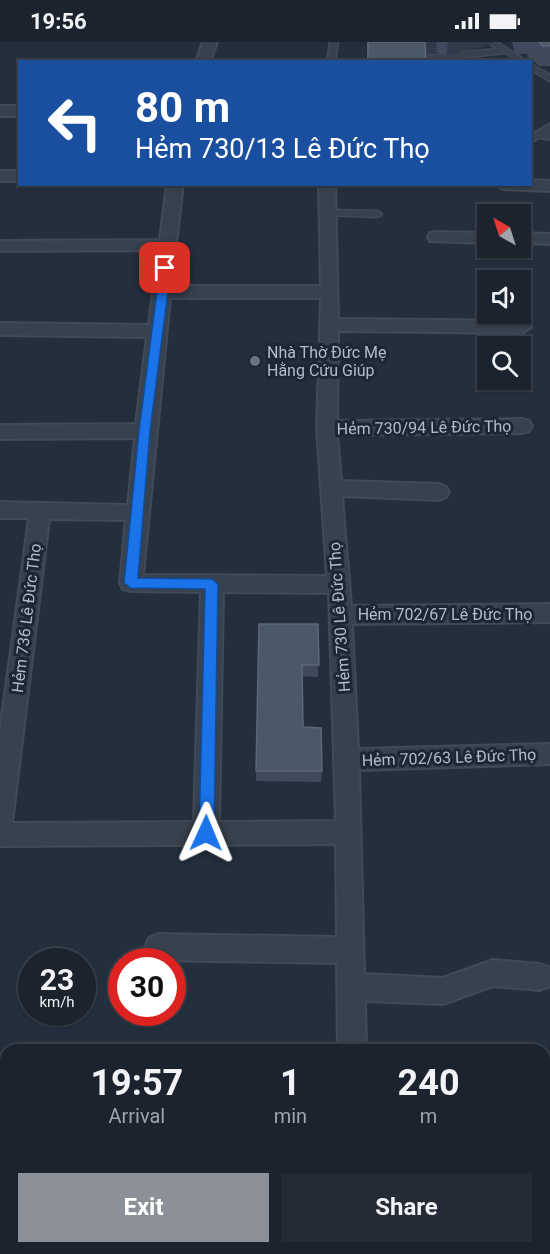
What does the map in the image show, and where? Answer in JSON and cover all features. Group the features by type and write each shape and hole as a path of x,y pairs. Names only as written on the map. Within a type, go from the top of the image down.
{"street":[{"path":"204,60 210,42"},
{"path":"0,111 18,111"},
{"path":"0,176 18,176"},
{"path":"532,185 550,186"},
{"path":"175,186 159,331 144,431 139,513 131,583 337,585"},
{"name":"Hẻm 730 Lê Đức Thọ","path":"327,186 330,325 327,428 341,615 347,760 352,1044"},
{"path":"436,237 477,238"},
{"path":"531,238 550,239"},
{"path":"0,246 168,245"},
{"path":"163,292 330,292"},
{"path":"330,325 522,327"},
{"path":"0,329 159,331"},
{"name":"Hẻm 730/94 Lê Đức Thọ","path":"327,428 522,426"},
{"path":"0,432 144,431"},
{"path":"332,488 439,492"},
{"path":"0,510 139,513"},
{"name":"Hẻm 736 Lê Đức Thọ","path":"0,823 40,511"},
{"path":"206,833 212,584"},
{"name":"Hẻm 702/67 Lê Đức Thọ","path":"341,615 550,614"},
{"name":"Hẻm 702/63 Lê Đức Thọ","path":"347,760 550,754"},
{"path":"0,835 347,832"},
{"path":"158,947 352,950"},
{"path":"352,987 443,991 493,973 540,977"}],"lane":[{"path":"331,60 334,42"},
{"path":"426,60 425,58 504,51 492,42"},
{"path":"508,51 521,60"},
{"path":"532,67 550,79"},
{"path":"328,213 378,214"}],"building":[{"path":"368,42 425,42 426,60 368,60"},
{"path":"539,42 550,42 550,46 543,46"},
{"path":"259,624 318,624 319,665 302,665 303,727 321,728 322,771 256,771"}],"place":[{"name":"Nhà Thờ Đức Mẹ Hằng Cứu Giúp","path":"255,361"}],"route":[{"path":"165,268 159,331 144,431 139,513 131,583 212,584 206,833"}]}
